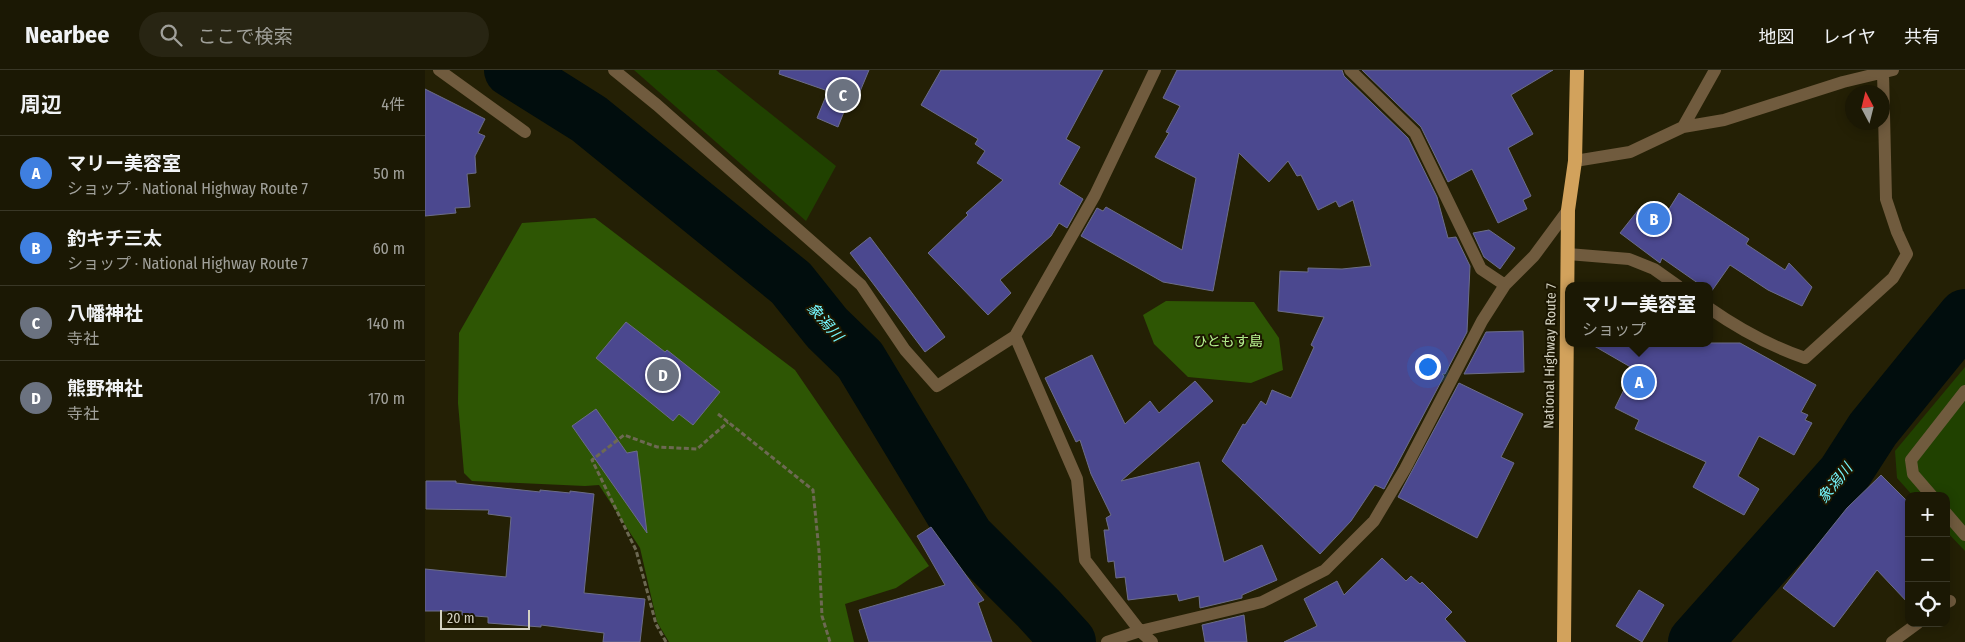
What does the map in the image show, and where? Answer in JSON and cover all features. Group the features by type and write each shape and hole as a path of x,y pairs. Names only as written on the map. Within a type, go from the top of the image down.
{"highway":[{"name":"National Highway Route 7","path":"1568,282 1568,210 1575,161 1577,70"},
{"name":"National Highway Route 7","path":"1564,642 1567,347"}],"street":[{"path":"439,70 525,132"},
{"path":"614,70 657,105 861,285 905,350 937,386 1015,336 1095,195 1155,70"},
{"path":"1350,70 1415,133 1481,269 1505,285"},
{"path":"1683,127 1715,70"},
{"path":"1575,161 1630,152 1683,127 1724,120 1843,82 1888,71 1886,199 1907,254 1893,278 1805,358 1777,348 1735,326 1713,311"},
{"path":"1107,642 1140,630 1262,602 1325,570 1374,521 1405,469 1482,321 1505,285 1534,256 1568,210"},
{"path":"1568,254 1629,260 1654,269 1672,282"},
{"path":"1015,336 1077,479 1085,560 1140,630 1152,642"},
{"path":"1928,492 1913,474 1911,460 1965,391"},
{"path":"1950,518 1965,535"},
{"path":"1892,642 1913,627"}],"path":[{"path":"718,414 813,490 819,551 822,616 830,642"},
{"path":"666,642 656,624 636,550 592,460 624,435 657,447 697,449 728,422"}],"green space":[{"path":"634,70 716,70 836,166 806,221"},
{"path":"595,218 795,370 929,566 896,588 845,604 854,642 669,642 657,622 640,548 599,485 472,481 464,473 458,403 459,333 522,223"},
{"name":"ひともす島","path":"1166,301 1254,302 1279,338 1283,370 1251,383 1188,377 1154,344 1143,315"},
{"path":"1965,367 1965,551 1950,535 1950,492 1909,492 1897,478 1895,451"}],"building":[{"path":"780,70 869,70 856,101 849,99 838,127 817,118 828,91 779,74"},
{"path":"941,70 1103,70 1066,139 1080,147 1059,184 1083,199 1067,228 1059,223 1051,236 1000,280 1011,293 988,315 928,253 968,215 966,213 1003,180 977,163 985,151 975,144 978,139 921,105"},
{"path":"1177,70 1342,70 1344,76 1408,138 1437,197 1448,238 1456,237 1470,266 1467,332 1445,374 1442,374 1444,376 1384,489 1375,485 1351,521 1320,554 1222,461 1243,424 1245,425 1261,401 1266,405 1272,390 1291,398 1314,347 1311,345 1324,317 1278,311 1280,271 1308,272 1308,268 1342,269 1371,266 1353,200 1339,207 1336,201 1318,210 1301,175 1297,176 1288,161 1269,182 1239,153 1213,291 1163,282 1081,236 1097,208 1103,211 1106,207 1182,250 1196,178 1155,157 1169,133 1166,132 1180,106 1163,98"},
{"path":"1362,70 1553,70 1511,95 1533,134 1508,148 1531,196 1523,200 1527,209 1498,223 1472,169 1448,182 1421,127"},
{"path":"425,89 485,119 478,133 485,136 475,156 476,173 467,174 470,207 455,208 456,213 425,216"},
{"path":"1679,193 1749,239 1746,244 1785,270 1789,263 1812,287 1802,306 1768,290 1730,265 1713,289 1713,282 1696,282 1662,258 1660,263 1620,233 1639,209 1659,225"},
{"path":"1489,230 1515,248 1500,269 1484,257 1473,233"},
{"path":"870,237 945,337 925,352 850,253"},
{"path":"626,322 665,352 667,350 720,392 693,425 679,414 673,421 596,358"},
{"path":"1523,331 1524,372 1464,374 1486,332"},
{"path":"1713,343 1740,343 1816,385 1801,412 1808,415 1805,420 1812,423 1794,455 1759,436 1738,476 1759,489 1744,515 1693,487 1706,462 1635,429 1639,420 1615,408 1634,369 1596,347 1713,347"},
{"path":"1092,355 1125,424 1150,401 1159,413 1195,381 1213,401 1121,481 1199,462 1224,562 1262,545 1277,580 1242,595 1242,598 1200,608 1199,596 1179,601 1177,594 1128,600 1125,577 1116,578 1114,561 1108,562 1104,530 1109,530 1106,518 1111,515 1091,474 1080,440 1076,442 1045,378"},
{"path":"1459,383 1523,414 1501,457 1514,463 1477,538 1398,497"},
{"path":"596,409 627,453 637,451 647,533 572,426"},
{"path":"1881,475 1905,499 1905,600 1877,570 1834,627 1783,588 1847,508"},
{"path":"426,481 456,481 456,483 540,492 540,490 570,493 570,491 594,494 584,593 645,599 640,642 603,642 604,633 541,625 541,627 488,623 488,617 462,615 462,611 425,611 425,569 506,577 511,517 488,514 489,510 426,509"},
{"path":"931,527 984,600 978,603 992,642 869,642 859,610 945,585 917,536"},
{"path":"1382,558 1406,581 1411,576 1420,584 1422,582 1452,612 1445,619 1466,642 1284,642 1317,626 1304,599 1337,581 1344,595"},
{"path":"1639,590 1664,605 1642,642 1616,626"},
{"path":"1244,615 1247,642 1205,642 1202,625"}],"waterway":[{"name":"象潟川","path":"511,70 589,119 791,283 827,328 860,360 967,537 1069,642"},
{"name":"象潟川","path":"1695,642 1844,474 1873,429 1965,316"}],"place":[{"name":"八幡神社","path":"843,95"},
{"name":"釣キチ三太","path":"1654,219"},
{"name":"熊野神社","path":"663,375"},
{"name":"マリー美容室","path":"1639,382"}]}
